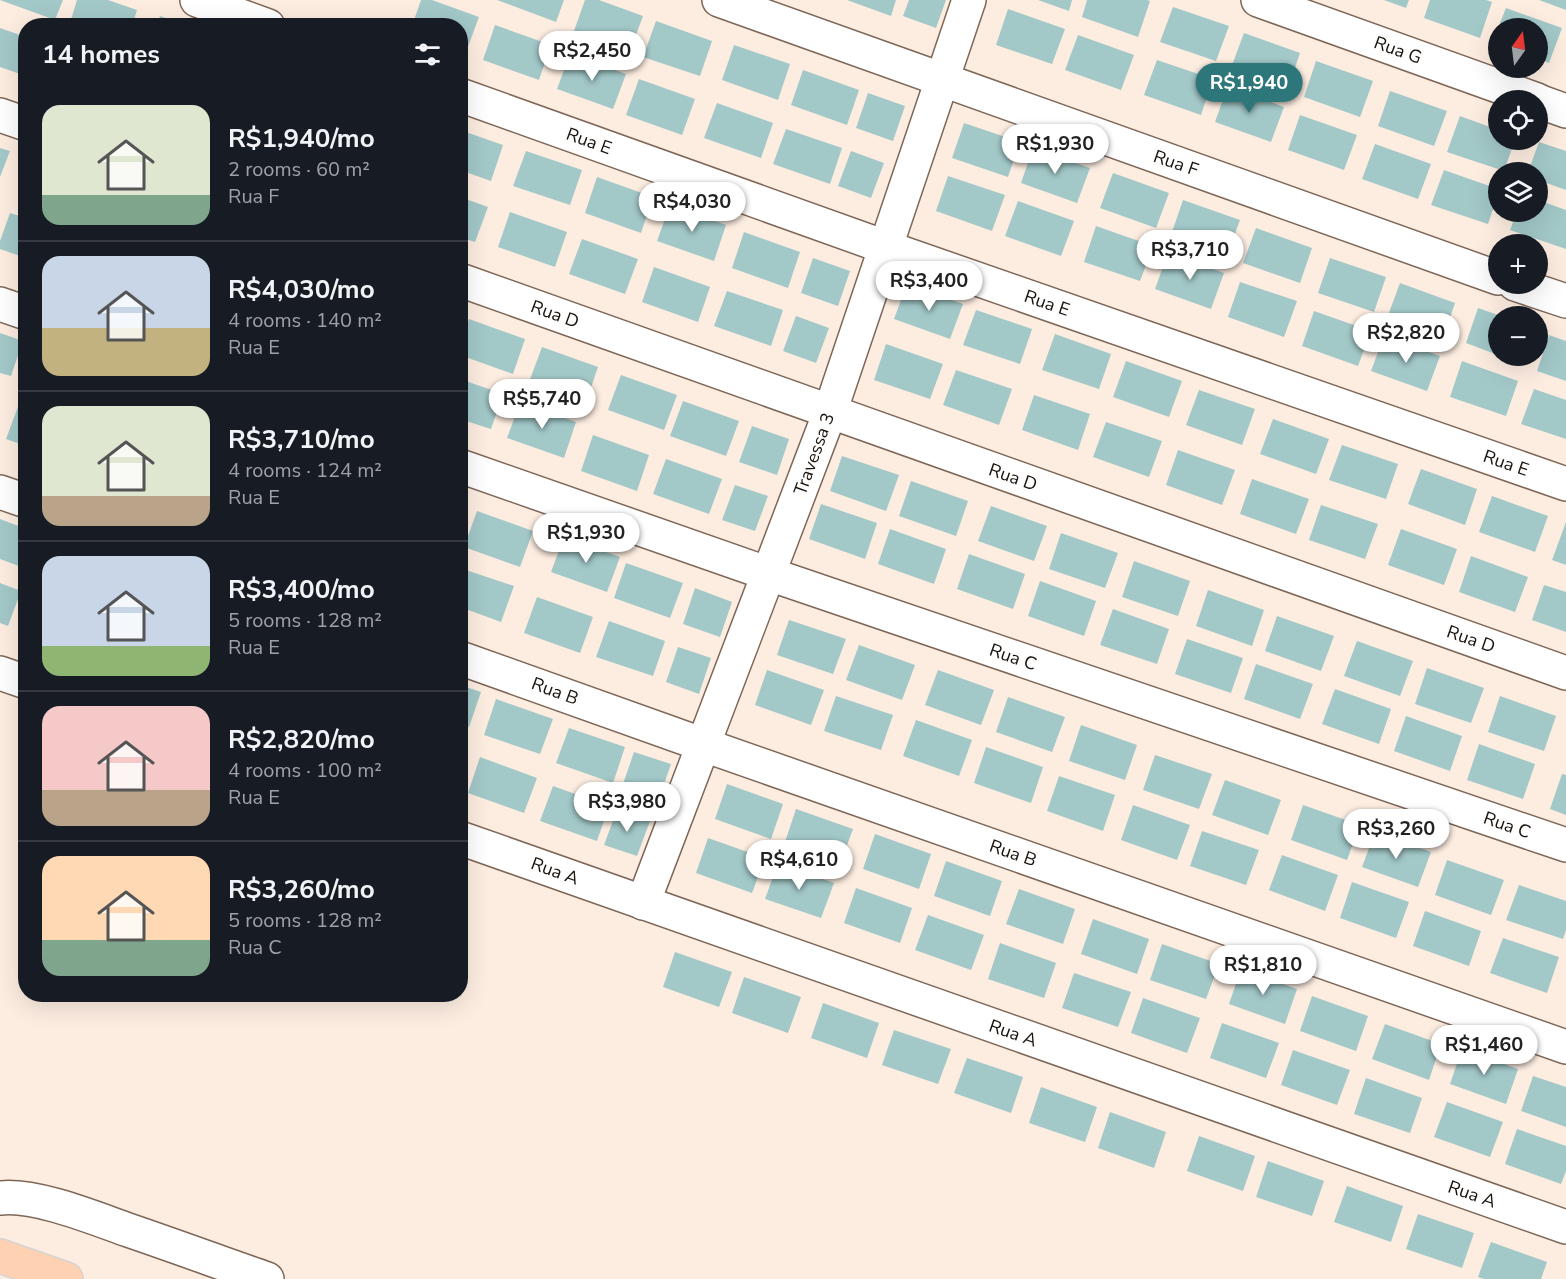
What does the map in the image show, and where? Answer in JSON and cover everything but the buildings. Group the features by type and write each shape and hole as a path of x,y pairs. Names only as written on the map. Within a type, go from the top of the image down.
{"main road":[{"path":"0,1256 66,1279"}],"street":[{"path":"197,0 246,18"},
{"name":"Rua F","path":"719,0 1488,274"},
{"name":"Travessa 3","path":"643,903 830,412 969,0"},
{"name":"Rua G","path":"1258,0 1507,90"},
{"name":"Rua E","path":"468,98 885,247 1566,484"},
{"name":"Rua G","path":"1548,105 1566,111"},
{"path":"0,115 18,121"},
{"name":"Rua D","path":"468,283 1566,673"},
{"path":"1543,294 1566,302"},
{"path":"0,304 18,310"},
{"name":"Rua C","path":"468,469 769,574 1566,845"},
{"path":"0,492 18,498"},
{"name":"Rua B","path":"468,660 704,745 1566,1047"},
{"path":"0,673 18,679"},
{"name":"Rua A","path":"468,841 1566,1227"},
{"path":"0,1198 20,1198 75,1211 267,1279"}]}
